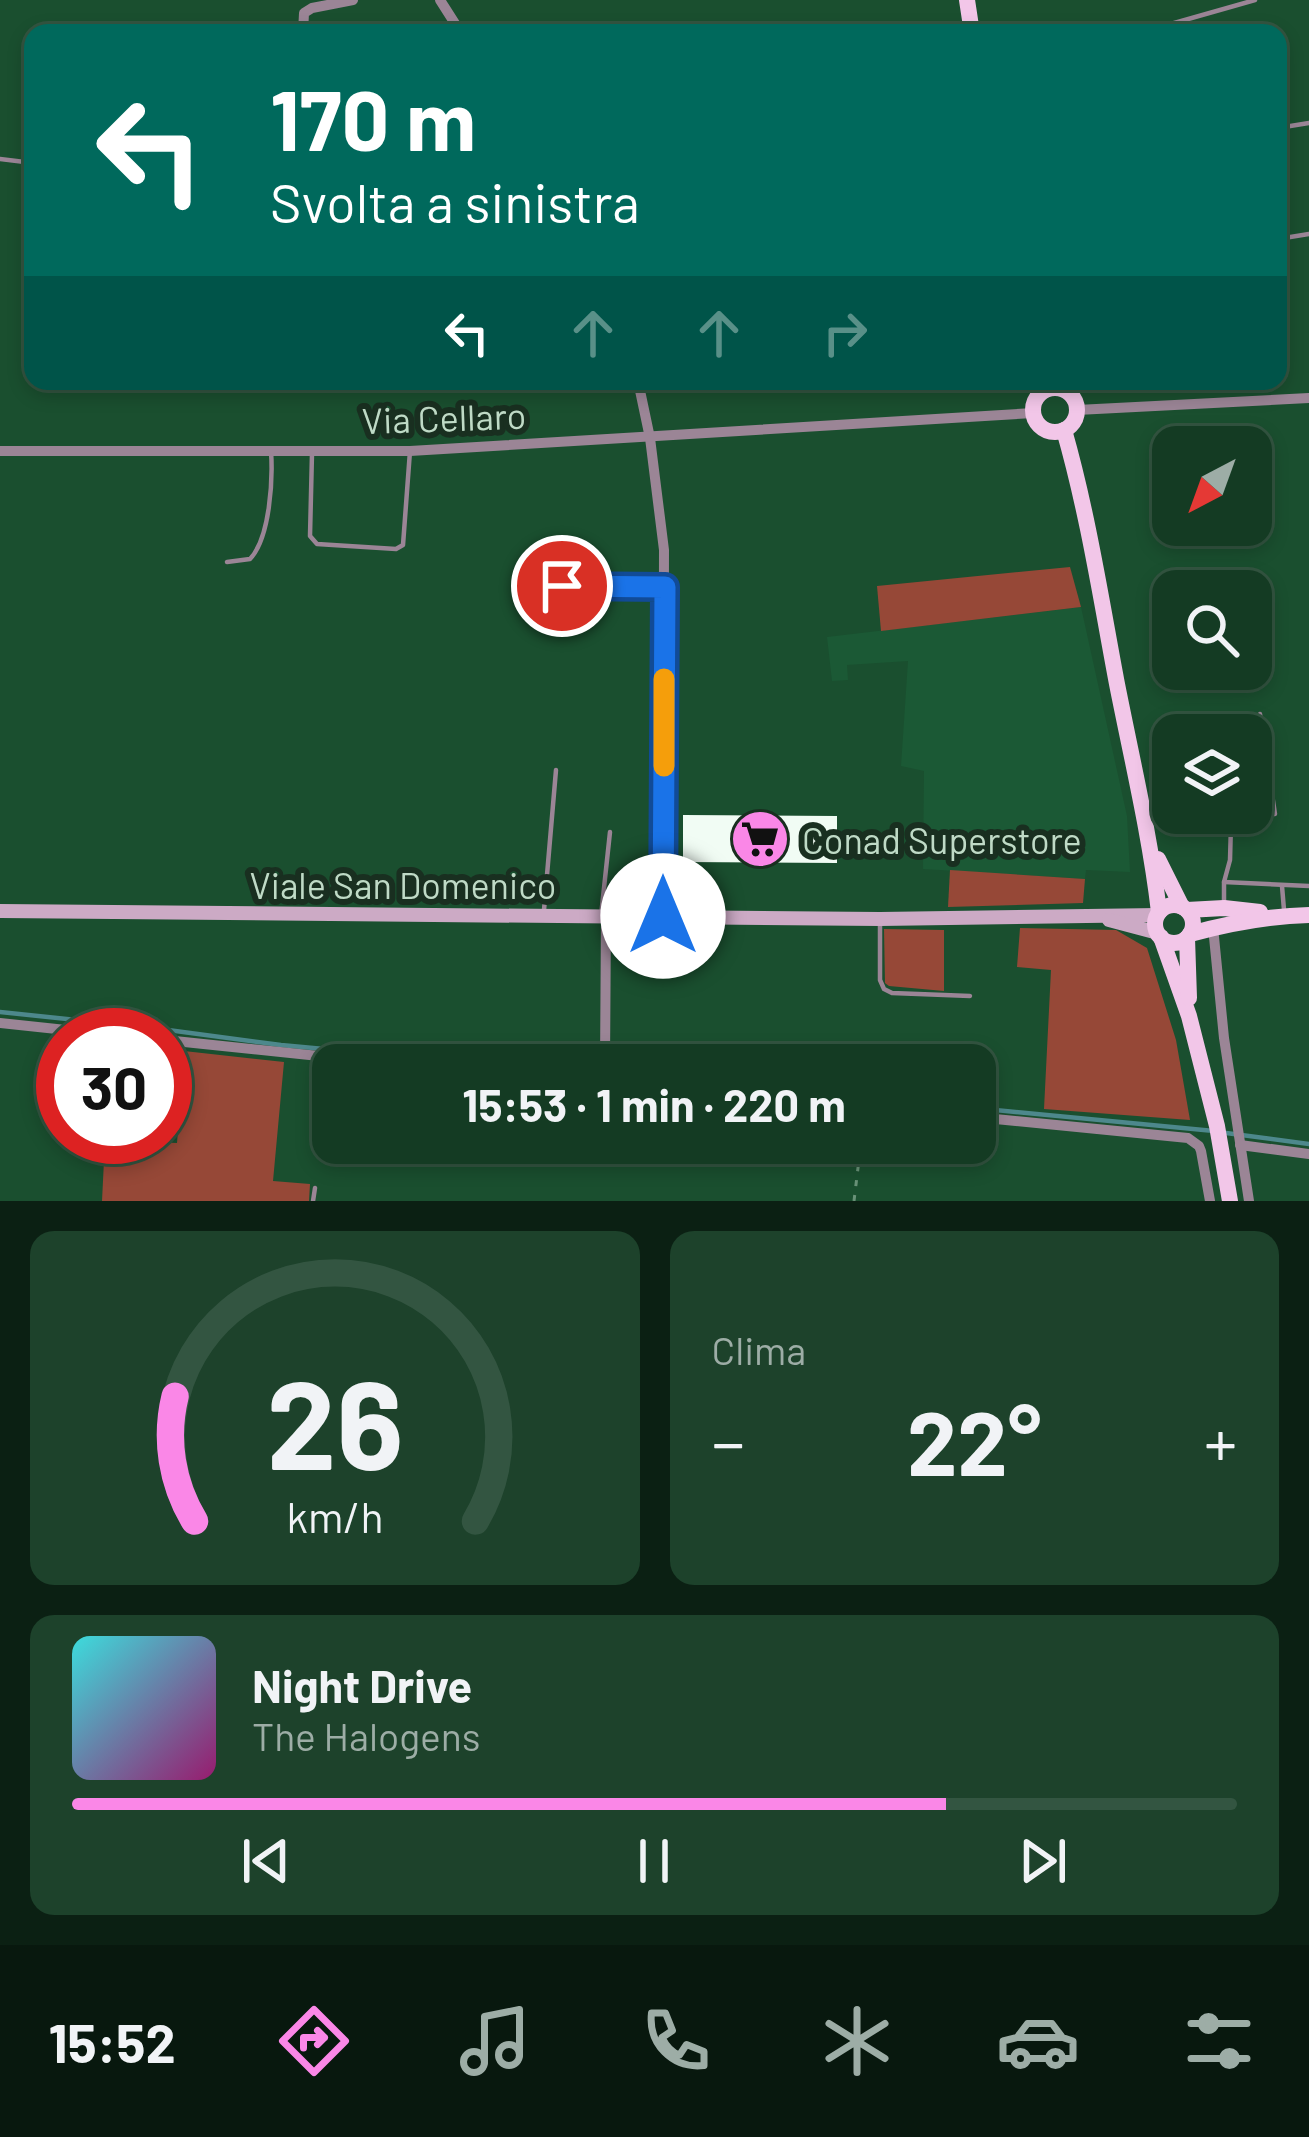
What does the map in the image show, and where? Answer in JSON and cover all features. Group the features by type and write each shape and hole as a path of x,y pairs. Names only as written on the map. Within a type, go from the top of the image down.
{"main road":[{"path":"1044,390 1035,400 1033,413 1050,432 1064,430 1077,410 1068,393 1061,390"},
{"path":"1064,430 1083,496 1151,845 1159,924 1189,1016 1230,1201"},
{"path":"1151,845 1193,924 1189,1016"},
{"path":"1159,924 1170,905 1309,915"},
{"name":"Viale San Domenico","path":"0,911 880,919 1093,916 1159,924"},
{"path":"1159,924 1171,943 1214,927 1278,915"}],"street":[{"path":"303,24 304,13 312,8 353,0"},
{"path":"640,390 664,550 663,916"},
{"path":"1077,410 1309,398"},
{"name":"Via Cellaro","path":"0,451 410,451 1033,413"},
{"path":"603,916 605,1044"},
{"path":"1214,927 1224,1038 1249,1201"},
{"path":"0,1024 36,1028"},
{"path":"192,1043 312,1055"},
{"path":"996,1119 1188,1138 1201,1150 1210,1201"},
{"path":"1239,1138 1309,1154"}],"lane":[{"path":"1171,24 1255,0"},
{"path":"227,562 250,559 258,550 269,503 271,451"},
{"path":"312,451 312,541 396,549 403,545 410,451"},
{"path":"562,586 665,587"},
{"path":"544,915 556,770"},
{"path":"603,916 610,832"},
{"path":"1224,908 1231,834"},
{"path":"1224,882 1309,886"},
{"path":"1278,915 1282,886"},
{"path":"880,919 884,989 970,996"},
{"path":"314,1188 314,1201"}],"path":[{"path":"854,1201 858,1164"}],"shaded area":[{"path":"1070,567 1081,607 881,631 877,586"},
{"path":"1081,607 1127,816 1130,872 1086,870 1085,879 923,869 924,771 901,766 908,661 847,665 848,680 832,681 827,637"},
{"path":"950,870 1085,879 1083,903 948,907"},
{"path":"1020,928 1116,930 1147,948 1176,1040 1190,1120 1044,1109 1051,970 1017,967"},
{"path":"884,929 944,930 944,991 885,983"},
{"path":"192,1052 284,1062 273,1181 310,1184 309,1201 102,1201 104,1164 192,1164"}],"building":[{"name":"Conad Superstore","path":"683,815 837,816 837,863 683,862"}],"waterway":[{"path":"0,1012 312,1048"},
{"path":"996,1110 1214,1131"},
{"path":"1226,1133 1309,1144"}],"slow traffic":[{"path":"664,679 664,766"}],"place":[{"name":"Conad Superstore","path":"760,839"}],"route":[{"path":"562,586 665,587 663,916"}]}
